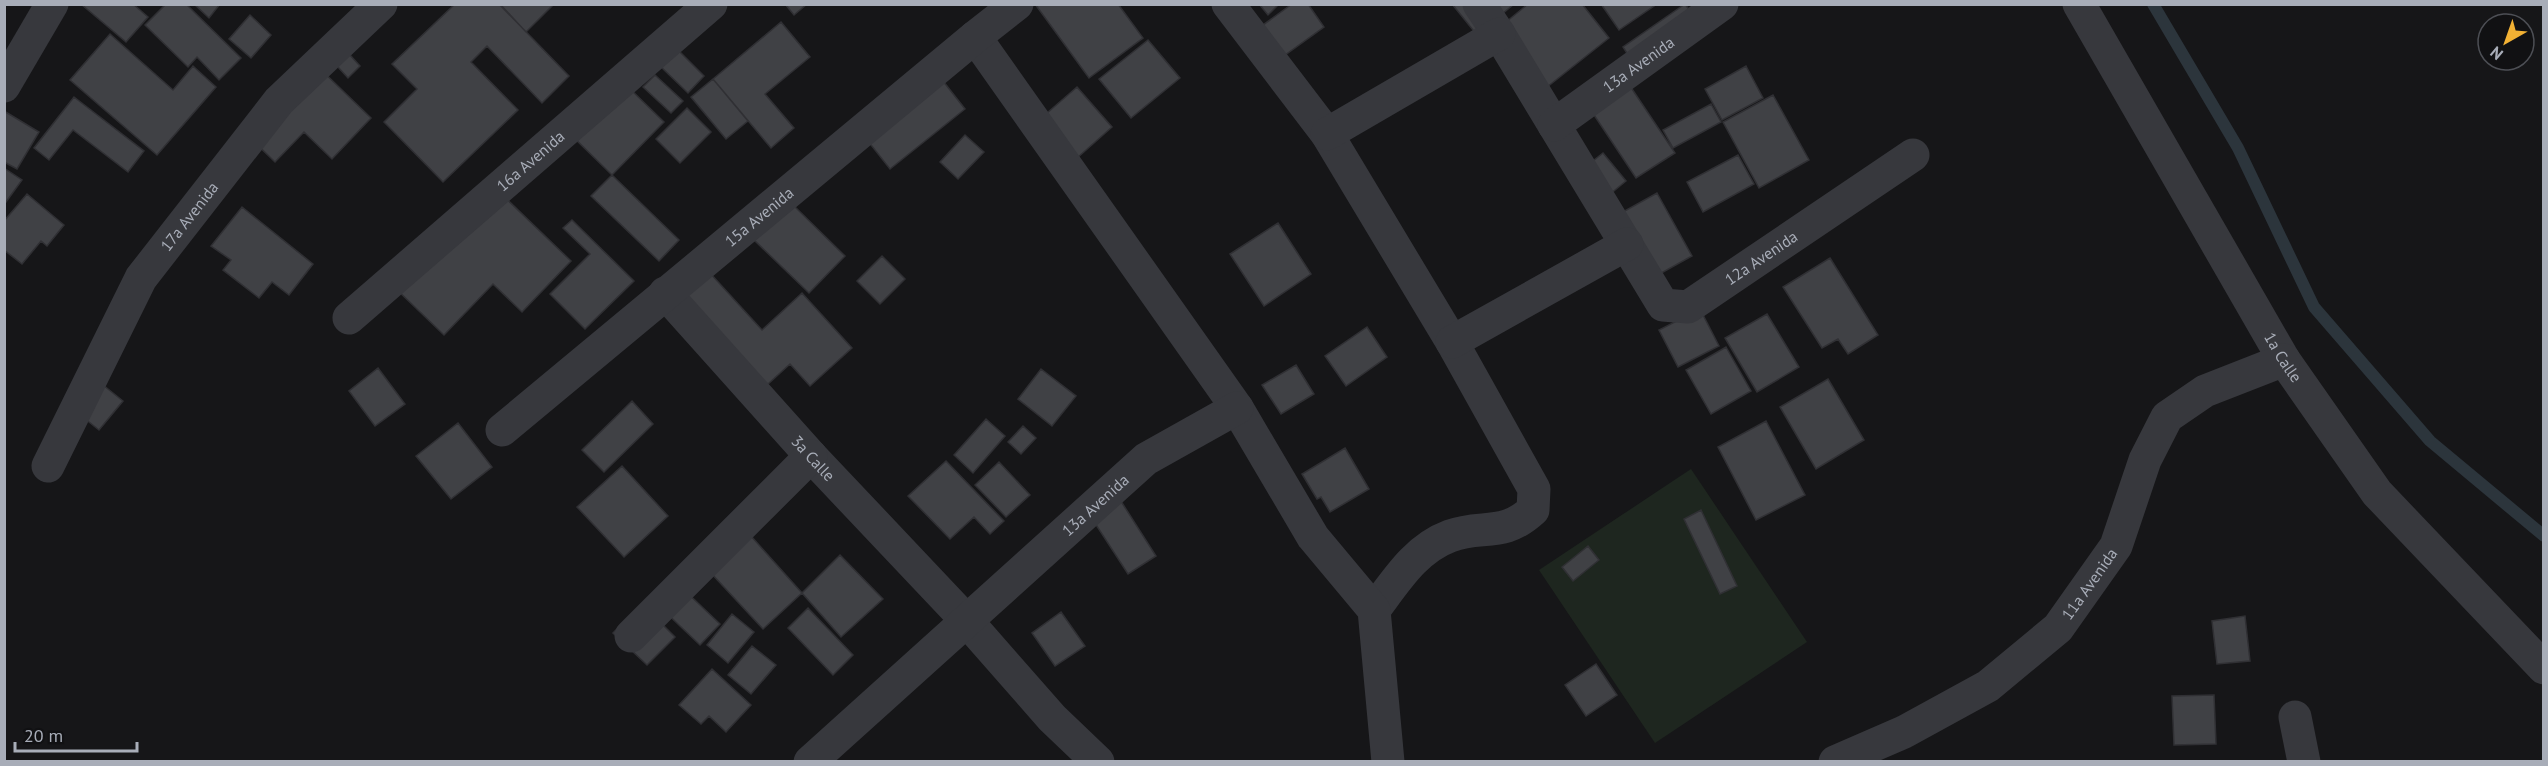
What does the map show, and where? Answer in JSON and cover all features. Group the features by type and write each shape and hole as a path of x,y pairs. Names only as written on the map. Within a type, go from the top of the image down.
{"street":[{"path":"4,87 52,4"},
{"name":"17a Avenida","path":"48,466 141,278 279,101 381,4"},
{"name":"16a Avenida","path":"350,318 711,4"},
{"name":"15a Avenida","path":"502,430 1017,4"},
{"path":"1228,4 1327,134 1452,342 1534,489 1533,510 1520,522 1495,529 1451,535 1420,552 1374,610"},
{"path":"1452,342 1627,244 1479,4"},
{"name":"13a Avenida","path":"1554,125 1722,4"},
{"name":"1a Calle","path":"2079,4 2284,360 2377,493 2544,668"},
{"path":"1327,134 1499,34"},
{"path":"975,37 1236,408 1314,537 1374,610 1389,762"},
{"name":"12a Avenida","path":"1627,244 1663,305 1688,307 1913,155"},
{"name":"3a Calle","path":"666,293 811,456 966,620 1052,718 1098,762"},
{"name":"11a Avenida","path":"1835,762 1904,732 1988,686 2058,628 2116,546 2145,460 2167,417 2205,391 2284,360"},
{"name":"13a Avenida","path":"810,762 1146,459 1236,408"},
{"path":"631,636 811,456"},
{"path":"2295,717 2304,762"}],"shaded area":[{"path":"1691,469 1807,642 1655,743 1539,570"}],"building":[{"path":"81,4 133,4 148,17 126,42"},
{"path":"166,4 186,4 241,58 219,80 197,57 188,67 145,25"},
{"path":"194,4 220,4 209,18"},
{"path":"455,4 499,4 569,76 542,103 487,46 471,62 518,110 443,182 384,122 417,89 392,64"},
{"path":"500,4 554,4 526,32"},
{"path":"785,4 807,4 794,15"},
{"path":"1035,4 1118,4 1143,38 1089,78"},
{"path":"1259,4 1279,4 1268,15"},
{"path":"1292,4 1308,4 1324,27 1267,68 1245,38"},
{"path":"1452,4 1514,4 1477,35"},
{"path":"1528,4 1582,4 1609,38 1537,95 1489,36"},
{"path":"1601,4 1657,4 1619,30"},
{"path":"1685,4 1702,28 1639,72 1623,47"},
{"path":"250,15 271,35 251,58 229,39"},
{"path":"781,22 810,57 765,94 794,128 771,148 713,79"},
{"path":"110,34 173,90 193,66 216,87 157,155 70,80"},
{"path":"1148,40 1180,78 1131,118 1099,79"},
{"path":"340,44 360,66 348,78 327,55"},
{"path":"677,49 704,76 688,93 660,66"},
{"path":"311,60 371,118 332,159 304,132 275,162 243,131"},
{"path":"1746,66 1763,98 1722,120 1705,89"},
{"path":"932,67 965,109 890,169 856,126"},
{"path":"655,75 683,101 671,113 643,87"},
{"path":"1624,77 1675,153 1636,178 1586,103"},
{"path":"713,79 748,121 726,139 691,97"},
{"path":"624,83 664,122 612,175 566,130"},
{"path":"1077,87 1112,127 1059,174 1024,133"},
{"path":"1773,95 1809,160 1759,188 1723,122"},
{"path":"74,97 144,151 128,172 73,130 49,160 34,148"},
{"path":"1711,104 1721,122 1673,148 1663,130"},
{"path":"687,108 711,132 680,163 656,139"},
{"path":"4,111 39,132 17,169 4,162"},
{"path":"965,135 984,152 958,179 940,162"},
{"path":"1603,153 1626,181 1598,204 1575,175"},
{"path":"1738,155 1754,184 1703,212 1687,182"},
{"path":"4,168 22,180 6,202 4,201"},
{"path":"612,175 679,240 659,261 591,196"},
{"path":"491,184 571,261 522,312 493,284 444,335 393,286"},
{"path":"1657,193 1692,256 1647,281 1612,218"},
{"path":"27,194 64,225 47,246 41,241 22,264 4,250 4,221"},
{"path":"791,203 845,256 809,293 754,240"},
{"path":"242,207 313,264 289,295 272,282 259,298 223,270 231,260 211,246"},
{"path":"572,220 634,281 585,329 550,294 590,254 563,228"},
{"path":"1278,223 1311,274 1264,306 1230,254"},
{"path":"882,256 905,279 880,304 857,281"},
{"path":"1830,258 1878,335 1848,354 1838,339 1822,348 1783,287"},
{"path":"709,272 762,330 802,293 852,348 810,386 790,364 768,384 668,310"},
{"path":"1700,309 1719,346 1678,367 1659,330"},
{"path":"1767,314 1799,367 1757,392 1725,338"},
{"path":"1367,327 1387,357 1346,386 1325,356"},
{"path":"1726,347 1751,391 1711,414 1686,370"},
{"path":"1296,365 1314,394 1281,414 1262,385"},
{"path":"378,368 405,404 375,426 349,391"},
{"path":"1041,369 1076,396 1052,426 1018,399"},
{"path":"1828,379 1864,440 1816,469 1780,407"},
{"path":"103,385 123,401 99,430 79,414"},
{"path":"632,401 653,424 604,472 582,450"},
{"path":"986,419 1005,436 973,473 954,455"},
{"path":"1766,421 1805,495 1756,520 1718,447"},
{"path":"458,423 492,467 451,499 416,456"},
{"path":"1023,426 1036,438 1021,454 1008,442"},
{"path":"1345,448 1369,489 1330,512 1321,497 1317,499 1302,474"},
{"path":"946,461 1004,521 990,534 974,517 950,539 908,496"},
{"path":"999,462 1030,495 1006,517 975,485"},
{"path":"622,466 668,516 624,557 577,507"},
{"path":"1117,495 1156,556 1128,574 1089,514"},
{"path":"1701,510 1737,586 1720,594 1684,519"},
{"path":"751,536 802,593 763,629 710,572"},
{"path":"1588,546 1599,560 1573,581 1562,567"},
{"path":"840,555 883,599 841,637 802,593"},
{"path":"679,585 720,624 700,645 659,606"},
{"path":"642,604 675,637 647,665 613,633"},
{"path":"808,608 853,655 833,675 788,628"},
{"path":"1061,612 1085,646 1055,666 1032,633"},
{"path":"732,614 754,632 728,663 707,645"},
{"path":"2245,616 2250,661 2217,664 2212,621"},
{"path":"752,646 776,665 751,694 728,675"},
{"path":"1596,664 1617,695 1586,716 1565,685"},
{"path":"712,669 751,705 726,732 709,716 701,724 679,705"},
{"path":"2214,695 2216,744 2174,745 2172,696"}],"waterway":[{"path":"2153,4 2238,148 2314,307 2430,441 2544,536"}]}
